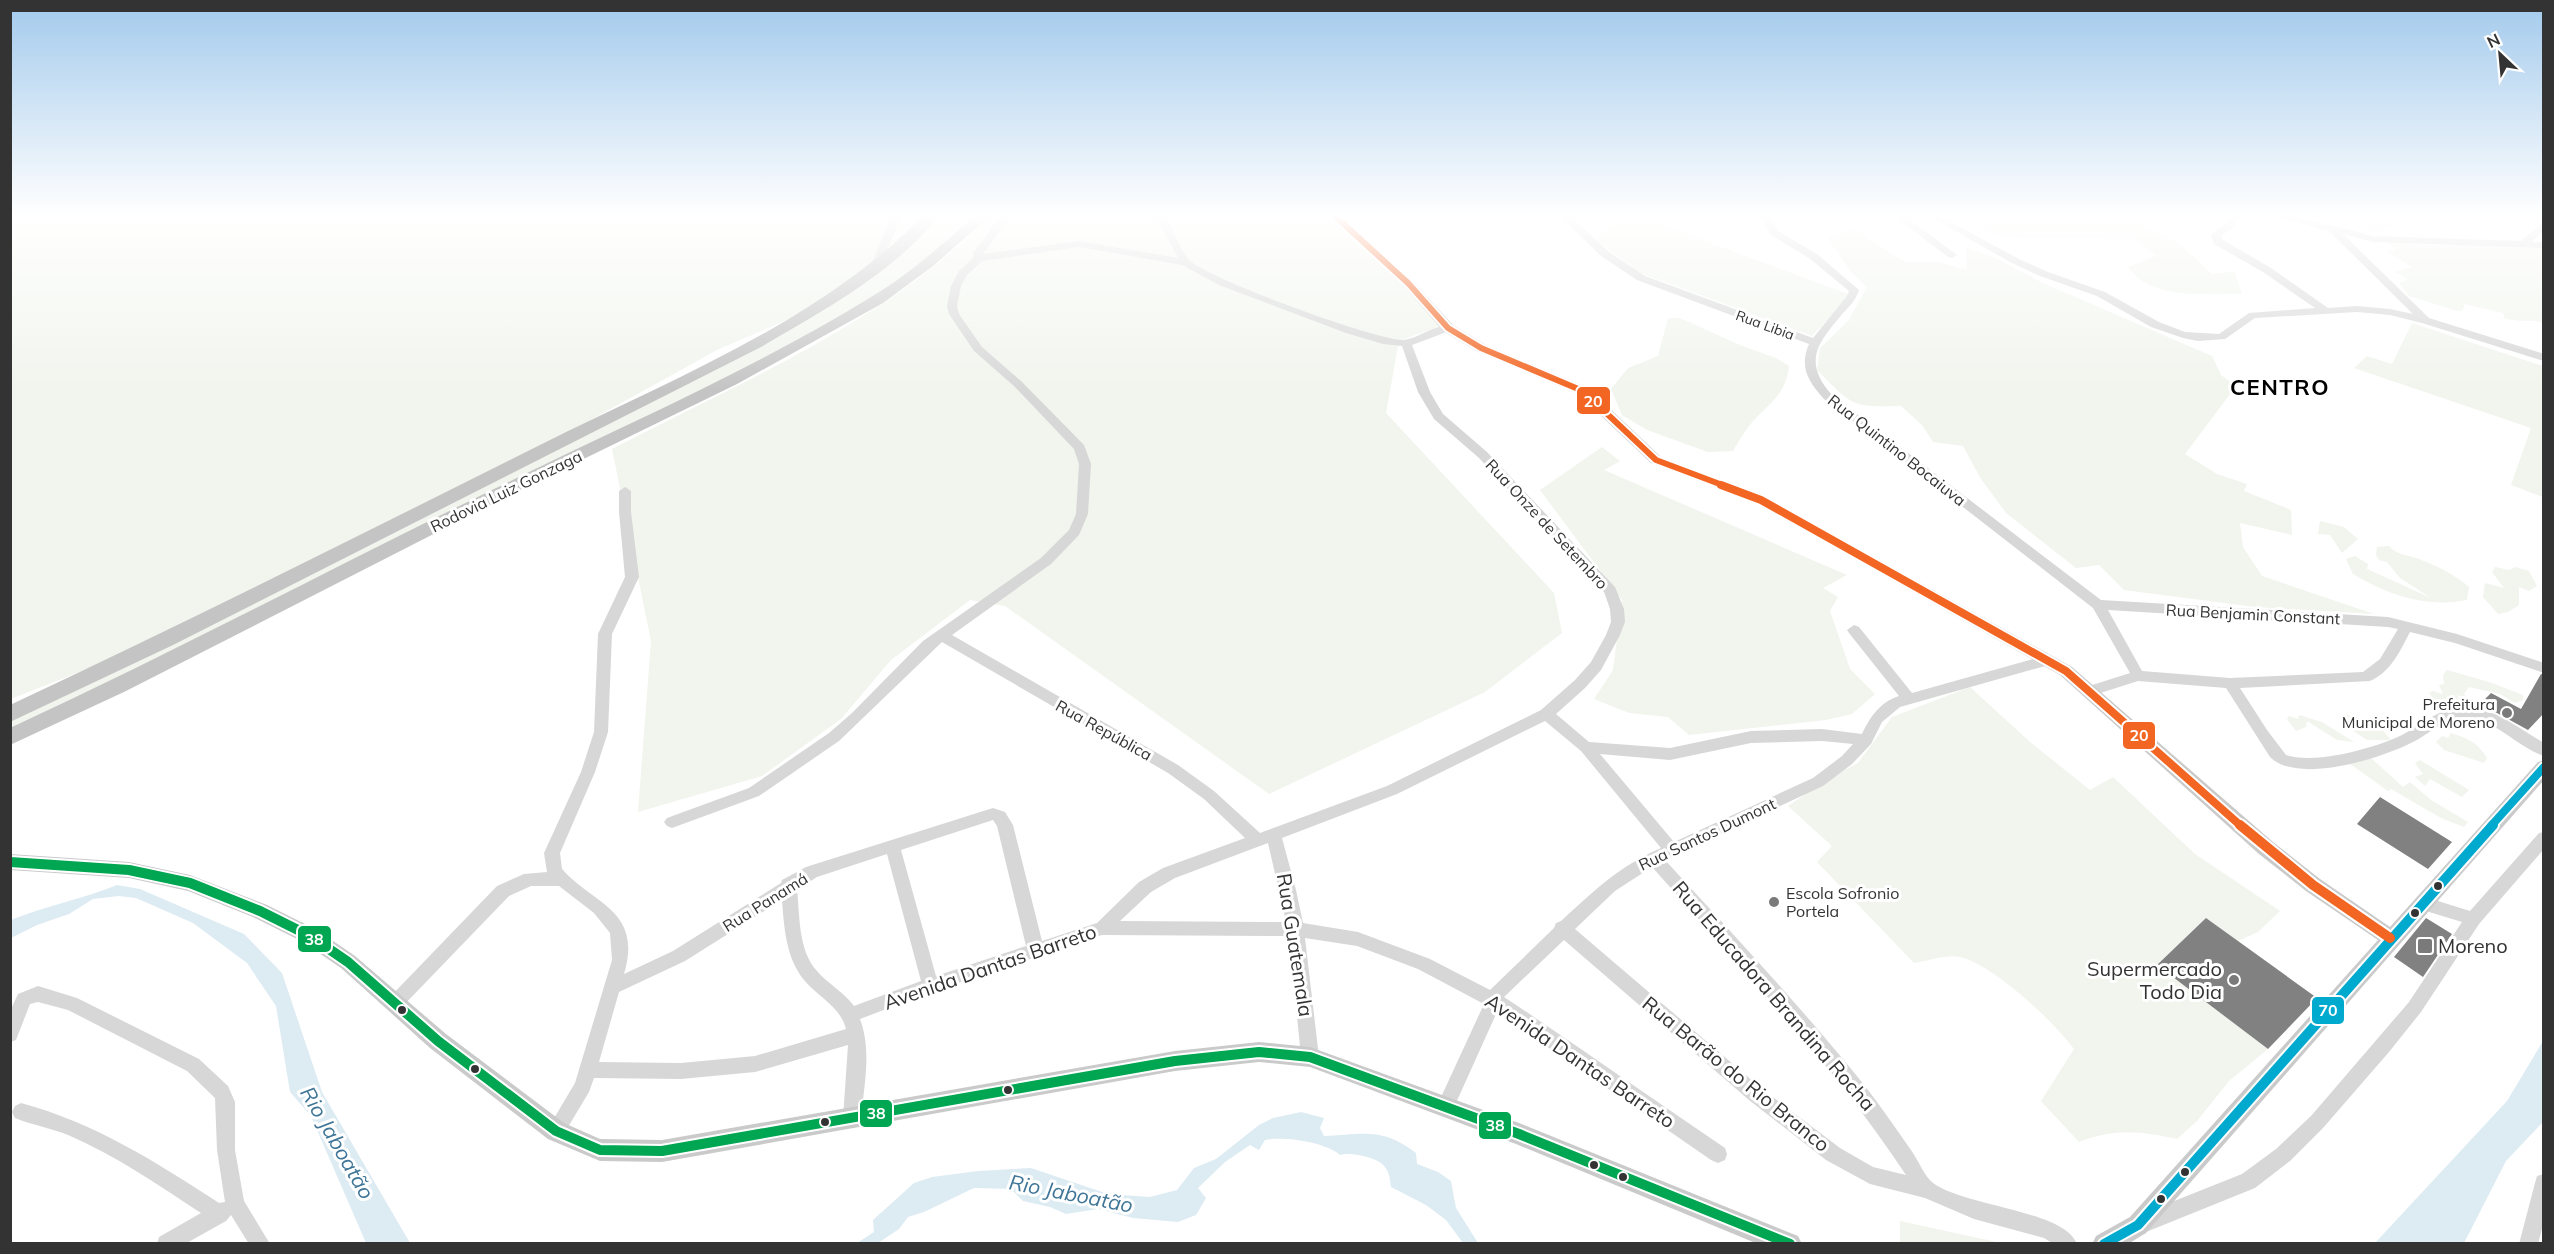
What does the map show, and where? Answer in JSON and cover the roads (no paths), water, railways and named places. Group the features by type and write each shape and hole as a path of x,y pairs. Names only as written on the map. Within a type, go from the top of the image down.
{"highway":[{"name":"Rodovia Luiz Gonzaga","path":"10,714 166,640 685,381 796,320 861,275"},
{"name":"Rodovia Luiz Gonzaga","path":"10,737 119,686 500,493 731,381 878,300 912,275"}],"main road":[{"path":"1399,275 1448,328 1481,348 1583,391 1656,460 1761,500 2047,660 2091,691 2266,848 2313,885 2390,938"},
{"path":"2104,1244 2138,1225 2390,938 2544,767"},
{"path":"10,862 129,870 190,883 260,910 310,936 348,962 438,1041 556,1131 600,1150 662,1151 1175,1061 1260,1052 1310,1057 1519,1134 1694,1207 1790,1244"}],"street":[{"path":"672,822 738,799 765,785 857,717 907,665 941,635 991,603 1046,561 1075,532 1082,514 1085,464 1080,448 1018,384 978,349 957,321 952,306 956,286 962,275"},
{"path":"1210,275 1243,292 1370,337 1406,344 1448,328"},
{"name":"Rua Libia","path":"1636,275 1814,342"},
{"path":"1814,342 1852,297 1854,290 1835,275"},
{"path":"2046,275 2099,293 2150,323 2178,334 2223,337 2232,333 2245,318 2253,315 2376,310 2425,320 2544,358"},
{"path":"2274,275 2328,312"},
{"path":"2379,275 2425,320"},
{"name":"Rua Quintino Bocaiuva","path":"1814,342 1808,369 1819,389 2098,605 2138,676"},
{"name":"Rua Onze de Setembro","path":"1102,928 1158,878 1422,777 1506,731 1546,714 1565,699 1596,666 1618,622 1615,599 1610,590 1554,534 1510,482 1438,416 1424,392 1406,344"},
{"path":"556,1131 579,1095 620,960 618,932 600,908 562,880 554,871 552,853 584,782 601,732 605,634 632,577 625,512 626,490"},
{"name":"Rua Benjamin Constant","path":"2098,605 2368,620 2407,626 2457,639 2544,668"},
{"path":"2091,691 2138,676 2230,683 2332,680 2373,675 2384,665 2407,626"},
{"path":"1854,630 1910,699"},
{"name":"Rua República","path":"941,635 1173,769 1265,837"},
{"name":"Rua Santos Dumont","path":"1445,1108 1497,993 1562,928 1609,886 1628,872 1654,858 1818,782 1837,769 1866,740 1877,718 1886,709 1910,699 2047,660"},
{"path":"2230,683 2276,753 2290,763 2316,762 2377,750 2399,743 2451,715 2465,712 2483,717 2544,750"},
{"path":"1546,714 1586,747 1672,850"},
{"path":"1586,747 1670,754 1751,737 1822,735 1866,740"},
{"name":"Rua Panamá","path":"611,988 679,956 788,885 812,872 986,815 996,814 1005,825 1036,951"},
{"name":"Rua Guatemala","path":"1265,837 1288,884 1296,929 1310,1057"},
{"path":"2138,1225 2248,1181 2283,1155 2318,1122 2415,1007 2473,919 2544,838"},
{"path":"892,845 930,985"},
{"name":"Rua Educadora Brandina Rocha","path":"1654,858 1821,1045 1878,1118 1926,1189"},
{"path":"395,1003 503,891 513,884 534,878 562,880"},
{"path":"788,885 798,952 804,967 850,1015 855,1035 852,1118"},
{"path":"2422,903 2473,919"},
{"name":"Avenida Dantas Barreto","path":"850,1015 930,985 1102,928 1296,929 1358,939 1388,949 1495,1001 1718,1154"},
{"name":"Rua Barão do Rio Branco","path":"1562,928 1755,1094 1833,1154 1870,1175 1926,1189"},
{"path":"10,1034 24,999 38,994 83,1009 193,1065 210,1079 222,1092 226,1102 227,1162 235,1204 261,1244"},
{"path":"588,1070 681,1071 755,1064 855,1035"},
{"path":"21,1112 51,1118 81,1131 219,1214"},
{"path":"2528,1244 2544,1183"},
{"path":"1926,1189 1974,1210 2045,1229 2059,1235 2067,1244"},
{"path":"166,1244 235,1204"}],"water":[{"name":"Rio Jaboatão","path":"117,885 140,889 244,934 282,973 322,1092 410,1243 366,1243 311,1116 290,1092 276,1006 247,963 193,923 136,898 119,896 93,899 69,914 37,925 11,938 11,920"},
{"path":"2543,1041 2543,1122 2506,1161 2464,1243 2375,1243 2507,1101"},
{"name":"Rio Jaboatão","path":"1301,1112 1324,1118 1320,1128 1324,1136 1372,1134 1383,1136 1393,1139 1416,1153 1417,1164 1438,1172 1451,1181 1456,1208 1478,1243 1463,1243 1446,1220 1426,1205 1391,1187 1388,1172 1378,1161 1356,1155 1340,1155 1315,1143 1273,1139 1265,1140 1259,1150 1250,1145 1225,1162 1198,1188 1206,1198 1196,1215 1178,1222 1133,1218 1098,1209 1066,1214 1050,1207 1023,1201 1011,1189 974,1188 924,1212 908,1217 899,1229 878,1243 857,1243 874,1232 873,1220 914,1183 932,1177 978,1171 1031,1168 1108,1194 1150,1197 1177,1190 1194,1168 1216,1159 1259,1125 1273,1118"}],"place":[{"name":"Prefeitura Municipal de Moreno","path":"2507,713"},
{"name":"Escola Sofronio Portela","path":"1774,902"},
{"name":"Moreno","path":"2425,946"},
{"name":"Supermercado Todo Dia","path":"2234,980"}],"district":[{"name":"CENTRO","path":"2280,387"}]}
